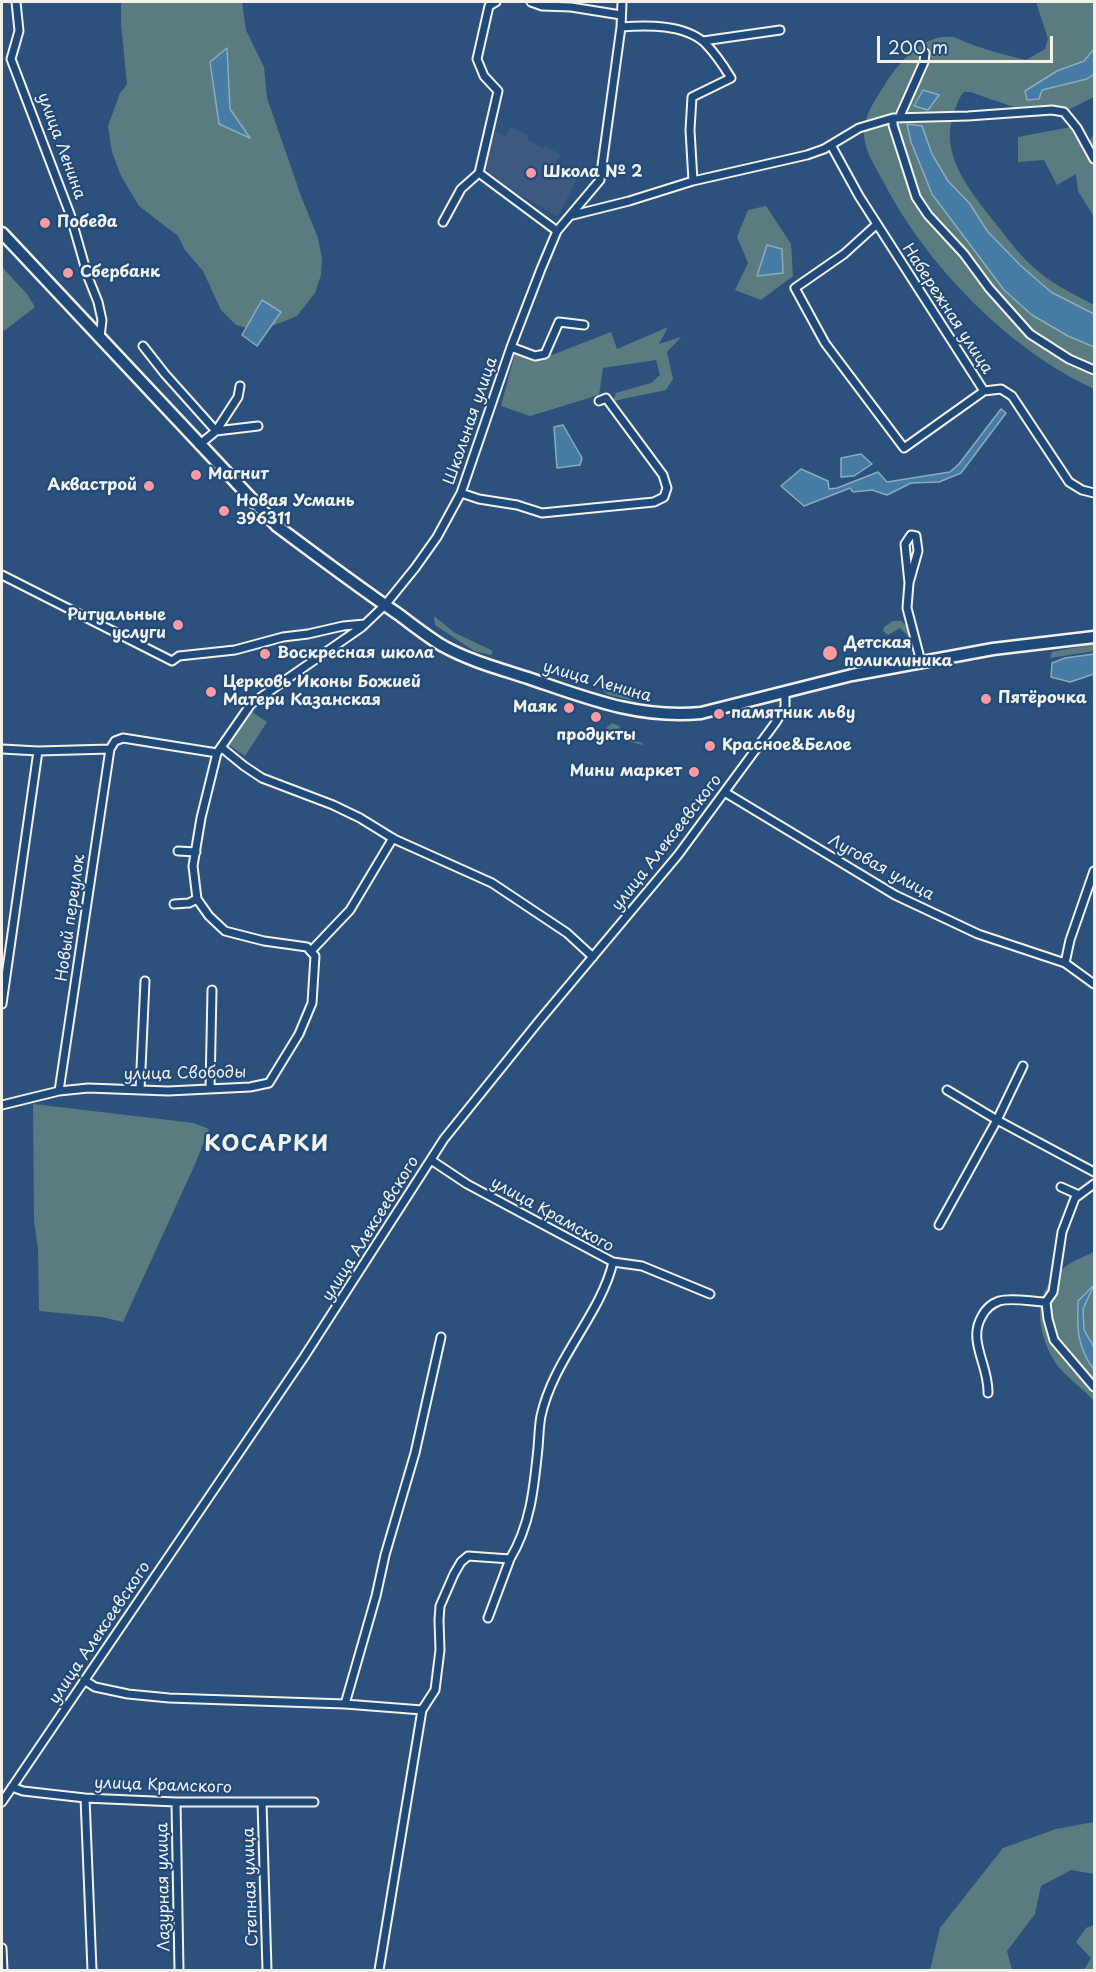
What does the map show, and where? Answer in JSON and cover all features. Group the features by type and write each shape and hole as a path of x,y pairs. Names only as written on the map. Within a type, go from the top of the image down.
{"main road":[{"name":"улица Ленина","path":"2,233 277,526 444,646 485,665 589,699 636,712 664,715 701,713 852,675 921,662 993,649 1095,637"}],"street":[{"name":"улица Ленина","path":"16,2 19,31 12,59 70,214 88,277 98,302 102,320 100,337"},
{"path":"443,222 461,189 479,172 498,91 484,76 477,59 489,6 496,2"},
{"path":"531,2 542,6 571,7 621,15"},
{"name":"Школьная улица","path":"385,605 437,537 461,493 511,347 557,231 573,215 600,180 621,27 622,2"},
{"path":"621,27 644,26 679,30 703,41 731,78 692,98 690,130 693,181"},
{"path":"703,41 780,30"},
{"path":"925,53 924,62 893,125 916,197 928,215 964,254 989,288 1030,334 1069,359 1095,370"},
{"path":"573,215 693,181 807,155 831,145 859,128 896,118 1052,110 1064,112 1077,128 1095,159"},
{"name":"Набережная улица","path":"831,145 876,225 984,391 904,448 825,343 795,288 844,254 876,225"},
{"path":"479,172 557,231"},
{"path":"511,347 535,356 545,354 559,322 584,325"},
{"path":"143,346 216,431"},
{"path":"199,445 216,431 238,397 240,386"},
{"path":"984,391 1000,389 1011,396 1069,482 1082,490 1095,493"},
{"path":"461,493 542,513 654,502 664,497 667,488 663,475 606,398 598,401"},
{"path":"216,431 258,426"},
{"path":"909,583 918,550 916,536 910,536 905,544 909,583 907,608 921,662"},
{"path":"2,575 172,661 179,656 235,650 283,637 365,624"},
{"path":"385,605 365,624 251,704 234,726 220,750 201,818 193,866 197,899 208,916 225,931 264,941 307,946 311,951 350,910 393,838"},
{"name":"улица Алексеевского","path":"2,1802 304,1358 431,1160 474,1101 678,855 726,793 781,715 785,707 785,692"},
{"path":"2,749 38,751 110,749 115,741 123,738 220,750 262,778 333,805 393,838 492,883 567,933 593,957"},
{"name":"Новый переулок","path":"59,1091 110,749"},
{"path":"2,1004 38,751"},
{"name":"Луговая улица","path":"726,793 894,895 978,934 1065,963 1095,984"},
{"path":"178,851 196,852"},
{"path":"1065,963 1070,940 1095,870"},
{"path":"174,904 189,903 197,899"},
{"name":"улица Свободы","path":"2,1105 59,1091 88,1088 210,1089 250,1087 268,1083 299,1035 312,1003 315,956 311,951"},
{"path":"140,1090 145,981"},
{"path":"210,1089 212,990"},
{"path":"939,1225 998,1120 1023,1065"},
{"path":"947,1090 1095,1172"},
{"name":"улица Крамского","path":"431,1160 467,1184 613,1262 609,1279 564,1358 547,1398 541,1416 532,1502 522,1535 510,1559 488,1618"},
{"path":"1095,1184 1075,1198 1062,1232 1053,1292 1046,1302 1054,1340 1095,1387"},
{"path":"1061,1187 1079,1195"},
{"path":"613,1262 642,1266 710,1294"},
{"path":"988,1393 989,1384 977,1345 976,1329 987,1307 1000,1301 1046,1302"},
{"path":"345,1704 376,1596 385,1554 416,1453 441,1337"},
{"path":"379,1971 422,1710 435,1690 440,1650 440,1605 454,1574 461,1562 468,1556 510,1559"},
{"path":"84,1680 95,1687 128,1694 169,1698 345,1704 422,1710"},
{"name":"улица Крамского","path":"12,1787 22,1791 86,1798 176,1802 314,1802"},
{"path":"86,1798 92,1971"},
{"name":"Лазурная улица","path":"176,1802 179,1971"},
{"name":"Степная улица","path":"262,1802 267,1971"},
{"path":"2,1948 3,1971"}],"shaded area":[{"path":"227,48 230,109 250,138 219,124 210,62"},
{"path":"1094,49 1094,74 1087,79 1042,90 1039,99 1027,100 1025,91 1057,71 1084,61"},
{"path":"923,90 939,95 928,110 914,106"},
{"path":"907,124 922,126 932,154 948,181 970,204 988,232 1020,265 1051,292 1094,314 1094,347 1068,336 1032,315 1004,290 932,194 911,142"},
{"name":"Школа № 2","path":"511,127 528,135 527,139 544,149 545,146 561,155 556,163 578,176 558,217 513,191 484,168 495,131 506,136"},
{"path":"767,245 782,249 783,273 757,276"},
{"path":"262,300 281,312 257,346 242,335"},
{"path":"1001,409 1006,413 961,473 939,482 911,483 887,495 872,490 853,492 850,488 804,506 781,486 801,469 828,481 829,489 878,472 887,482 950,472 959,464"},
{"path":"563,425 582,458 580,465 557,468 554,427"},
{"path":"861,454 872,464 854,476 841,477 841,458"},
{"path":"1094,654 1094,674 1070,682 1051,677 1052,663 1065,658"},
{"path":"1094,1285 1083,1309 1084,1330 1094,1347 1094,1370 1084,1353 1079,1337 1078,1301"}],"green space":[{"path":"121,2 242,2 246,30 264,67 267,98 318,238 322,258 321,275 315,293 297,316 265,329 255,330 236,325 221,310 203,271 185,250 178,236 139,206 121,176 112,152 108,126 120,93 127,84"},
{"path":"1036,2 1094,2 1094,97 1067,110 1050,114 1021,109 971,92 964,92 954,112 950,128 950,143 954,158 968,186 1021,255 1052,282 1094,305 1094,389 1062,372 1031,351 972,302 922,243 901,212 871,159 864,135 868,114 887,81 906,57 923,44 942,37 952,37 1026,60 1045,49 1048,39"},
{"path":"1071,127 1085,149 1094,134 1094,217 1078,191 1076,174 1057,185 1044,160 1018,162 1018,137"},
{"path":"766,206 791,244 793,276 761,300 735,290 748,263 737,237 748,210"},
{"path":"2,267 27,294 35,307 4,331 2,327"},
{"path":"668,327 659,344 681,337 667,352 673,379 666,390 613,401 616,393 651,383 660,375 656,360 603,368 599,395 530,416 501,406 515,353 534,362 611,332 617,349"},
{"path":"434,616 455,633 493,651 491,655 474,651 435,625"},
{"path":"893,621 901,621 910,629 908,636 900,628 888,635 883,631 884,627"},
{"path":"1094,644 1094,651 1050,658 1052,652"},
{"path":"611,687 627,689 635,695 631,700 609,695 602,690"},
{"path":"252,712 267,722 245,756 229,745"},
{"path":"612,723 619,726 623,737 643,745 609,737 606,728"},
{"path":"33,1104 194,1123 209,1129 123,1322 102,1317 39,1311 38,1249 34,1221"},
{"path":"1094,1252 1094,1401 1055,1362 1043,1335 1040,1309 1048,1285 1057,1274 1072,1262"},
{"path":"1094,1822 1094,1874 1071,1870 1041,1886 1035,1914 1007,1951 1012,1970 930,1970 940,1928 1003,1848 1056,1829"},
{"path":"1094,1925 1094,1970 1084,1970 1091,1958 1076,1942 1086,1928"}],"place":[{"name":"Школа № 2","path":"531,173"},
{"name":"Победа","path":"45,223"},
{"name":"Сбербанк","path":"68,273"},
{"name":"Магнит","path":"196,475"},
{"name":"Аквастрой","path":"149,486"},
{"name":"Новая Усмань 396311","path":"224,511"},
{"name":"Ритуальные услуги","path":"178,625"},
{"name":"Детская поликлиника","path":"830,653"},
{"name":"Воскресная школа","path":"265,654"},
{"name":"Церковь Иконы Божией Матери Казанская","path":"211,692"},
{"name":"Пятёрочка","path":"986,699"},
{"name":"Маяк","path":"569,708"},
{"name":"памятник льву","path":"719,714"},
{"name":"продукты","path":"596,717"},
{"name":"Красное&Белое","path":"710,746"},
{"name":"Мини маркет","path":"694,772"}],"district":[{"name":"КОСАРКИ","path":"267,1145"}]}
